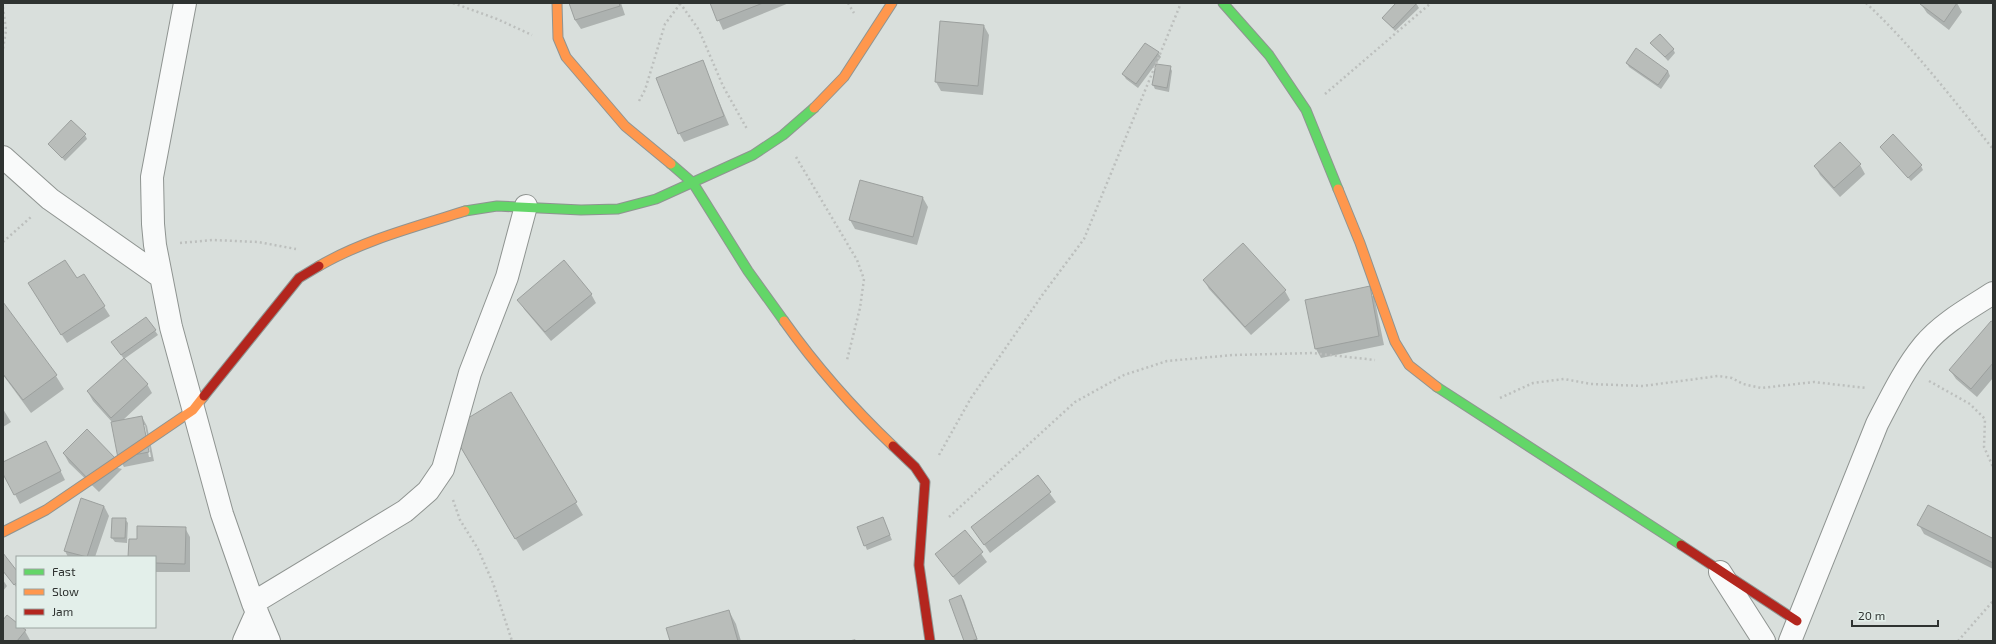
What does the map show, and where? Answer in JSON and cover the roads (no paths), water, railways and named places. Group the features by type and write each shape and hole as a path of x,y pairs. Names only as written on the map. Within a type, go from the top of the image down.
{"street":[{"path":"185,3 152,177 155,245 160,277 171,327 222,514 268,641"},
{"path":"557,3 557,37 559,48 625,126 693,183 748,271 803,348 860,415 915,467 925,482 925,494 921,514 918,565 930,641"},
{"path":"3,532 46,510 193,410 299,278 338,255 377,239 466,210 497,206 526,206 581,210 618,209 656,199 693,183 753,155 783,135 815,107 844,77 892,3"},
{"path":"1223,3 1269,55 1306,110 1360,243 1395,342 1409,365 1428,381 1720,572 1793,631 1877,424 1894,389 1930,340 1949,322 1993,293"},
{"path":"3,157 50,198 160,277"},
{"path":"244,641 255,608 406,511 428,491 443,469 470,373 507,277 526,206"},
{"path":"1720,572 1764,641"}]}
